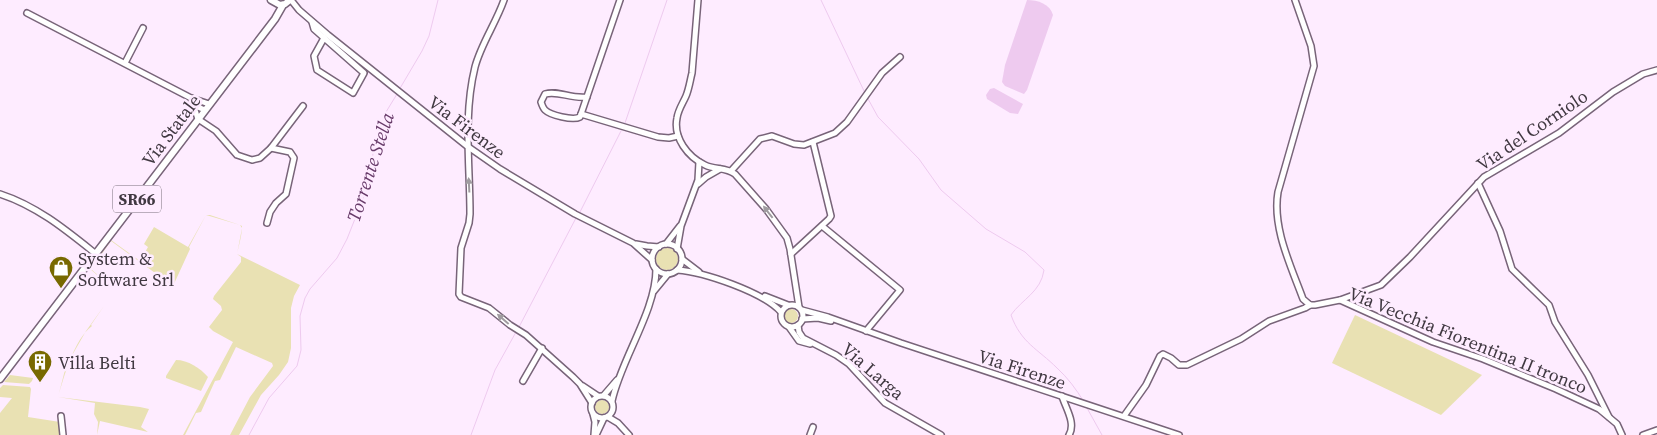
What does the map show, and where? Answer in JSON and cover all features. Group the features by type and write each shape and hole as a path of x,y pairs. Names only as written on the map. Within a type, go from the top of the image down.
{"main road":[{"path":"275,19 272,1 287,2"},
{"name":"Via Statale","path":"0,379 287,2"}],"street":[{"path":"504,0 475,66 468,112 470,214 461,248 458,294 489,308 542,348 580,384 612,401"},
{"path":"586,97 573,98 552,92 545,94 541,102 544,110 571,119 578,118 581,114 620,0"},
{"path":"698,0 692,73 690,84 677,118 678,136 687,152 699,162 710,168 731,171 748,188 779,226 788,241 802,319 798,325 789,326"},
{"path":"1294,0 1311,46 1314,66 1278,192 1277,207 1280,232 1289,260 1303,299 1310,304"},
{"name":"Via Firenze","path":"287,2 300,10 406,99 500,169 569,211 633,243 659,247"},
{"path":"27,13 207,107"},
{"path":"312,21 314,29 364,73 352,93 317,70 314,56 324,38"},
{"path":"125,63 143,28"},
{"path":"731,171 753,144 767,136 804,145 827,138 841,129 868,90 882,73 900,57"},
{"name":"Via del Corniolo","path":"1340,300 1381,285 1410,257 1484,177 1559,133 1613,92 1642,74 1657,70"},
{"path":"191,98 198,119 216,131 233,152 243,158 256,160 264,156 304,106"},
{"path":"193,105 207,107"},
{"path":"581,114 658,137 669,138 678,136"},
{"path":"791,254 831,216 813,142"},
{"path":"267,223 270,212 276,202 286,194 294,158 290,152 271,148"},
{"path":"652,260 654,253 659,247 666,244 680,226 699,176 699,162"},
{"path":"696,186 703,179 721,169"},
{"path":"1478,183 1500,231 1512,269 1549,305 1555,322 1588,375 1609,417"},
{"path":"0,194 41,212 96,254"},
{"path":"666,244 678,249 680,226"},
{"path":"822,226 900,290 866,331"},
{"name":"Via Firenze","path":"633,243 652,260 656,269"},
{"name":"Via Firenze","path":"678,249 682,259 701,274"},
{"path":"595,435 606,417 612,412 614,406 612,401 619,378 653,294 668,274 677,270 682,259"},
{"path":"653,294 656,269 668,274"},
{"name":"Via Firenze","path":"677,270 701,274 749,292 1179,435"},
{"name":"Via Firenze","path":"749,292 769,302 781,312 783,322 789,326"},
{"path":"781,312 790,305 796,294"},
{"name":"Via Vecchia Fiorentina II tronco","path":"1124,416 1146,385 1160,356 1163,354 1179,365 1187,365 1241,339 1269,321 1305,308 1310,304 1315,305 1340,300 1433,342 1483,358 1572,395 1599,409 1617,424 1622,435"},
{"name":"Via Firenze","path":"802,319 818,318 857,328"},
{"name":"Via Larga","path":"798,325 801,336 849,364 886,403 941,435"},
{"name":"Via Larga","path":"789,326 799,341 805,344 813,344"},
{"path":"523,381 542,348"},
{"path":"592,403 619,378"},
{"path":"580,384 592,403 595,435"},
{"path":"1062,396 1072,424 1072,430 1069,435"},
{"path":"612,412 618,423 629,435"},
{"path":"593,413 618,423"},
{"path":"61,416 63,435"},
{"path":"810,435 813,427"},
{"path":"1643,435 1657,430"}],"shaded area":[{"path":"1027,0 1043,3 1053,15 1024,94 1005,86 1002,82 1005,65"},
{"path":"994,88 1023,104 1018,114 1010,113 987,99 986,95 990,89"},
{"path":"206,215 189,247 190,249 173,286 111,241 91,269 109,285 90,269 111,240 140,261 148,247 144,244 154,227 188,247"},
{"path":"206,215 210,215 240,225"},
{"path":"667,248 677,255 678,259 671,269 667,270 657,263 656,259 663,249"},
{"path":"237,254 300,285 294,296 291,308 291,348 288,362 261,395 239,435 230,435 250,397 273,366 272,363 236,347 220,380 215,381 201,412 196,413 185,435 183,435 233,342 209,327 222,310 221,306 213,299 214,296 241,262 241,257"},
{"path":"788,309 794,309 798,316 794,323 788,323 784,319 784,313"},
{"path":"1355,315 1482,375 1441,415 1332,363"},
{"path":"72,356 67,369 58,397 66,366"},
{"path":"176,360 194,365 208,377 201,391 166,378"},
{"path":"10,375 33,378 29,384 4,382"},
{"path":"3,385 30,387 28,417 60,422 62,435 0,435 0,413 12,398 0,397 0,388"},
{"path":"58,397 149,409 141,427 148,432 100,421 97,435 98,422 94,414 95,403"},
{"path":"602,400 607,402 609,407 607,412 602,414 597,412 595,407 597,402"}],"waterway":[{"name":"Torrente Stella","path":"399,90 429,36 438,0"},
{"path":"625,123 667,0"},
{"path":"821,0 865,93"},
{"name":"Torrente Stella","path":"249,435 269,398 297,366 301,350 300,316 305,298 310,289 337,258 347,239 368,186 374,147 386,112 397,94"},
{"path":"867,97 878,117 919,159 941,190 986,229 1025,252 1044,270 1035,290 1011,315 1015,325 1025,339 1065,376 1084,402"},
{"path":"580,212 621,131"},
{"path":"519,327 576,218"},
{"path":"471,435 495,370 516,332"},
{"path":"1087,408 1102,435"}],"place":[{"name":"System & Software Srl","path":"61,289"},
{"name":"Villa Belti","path":"40,383"}]}
